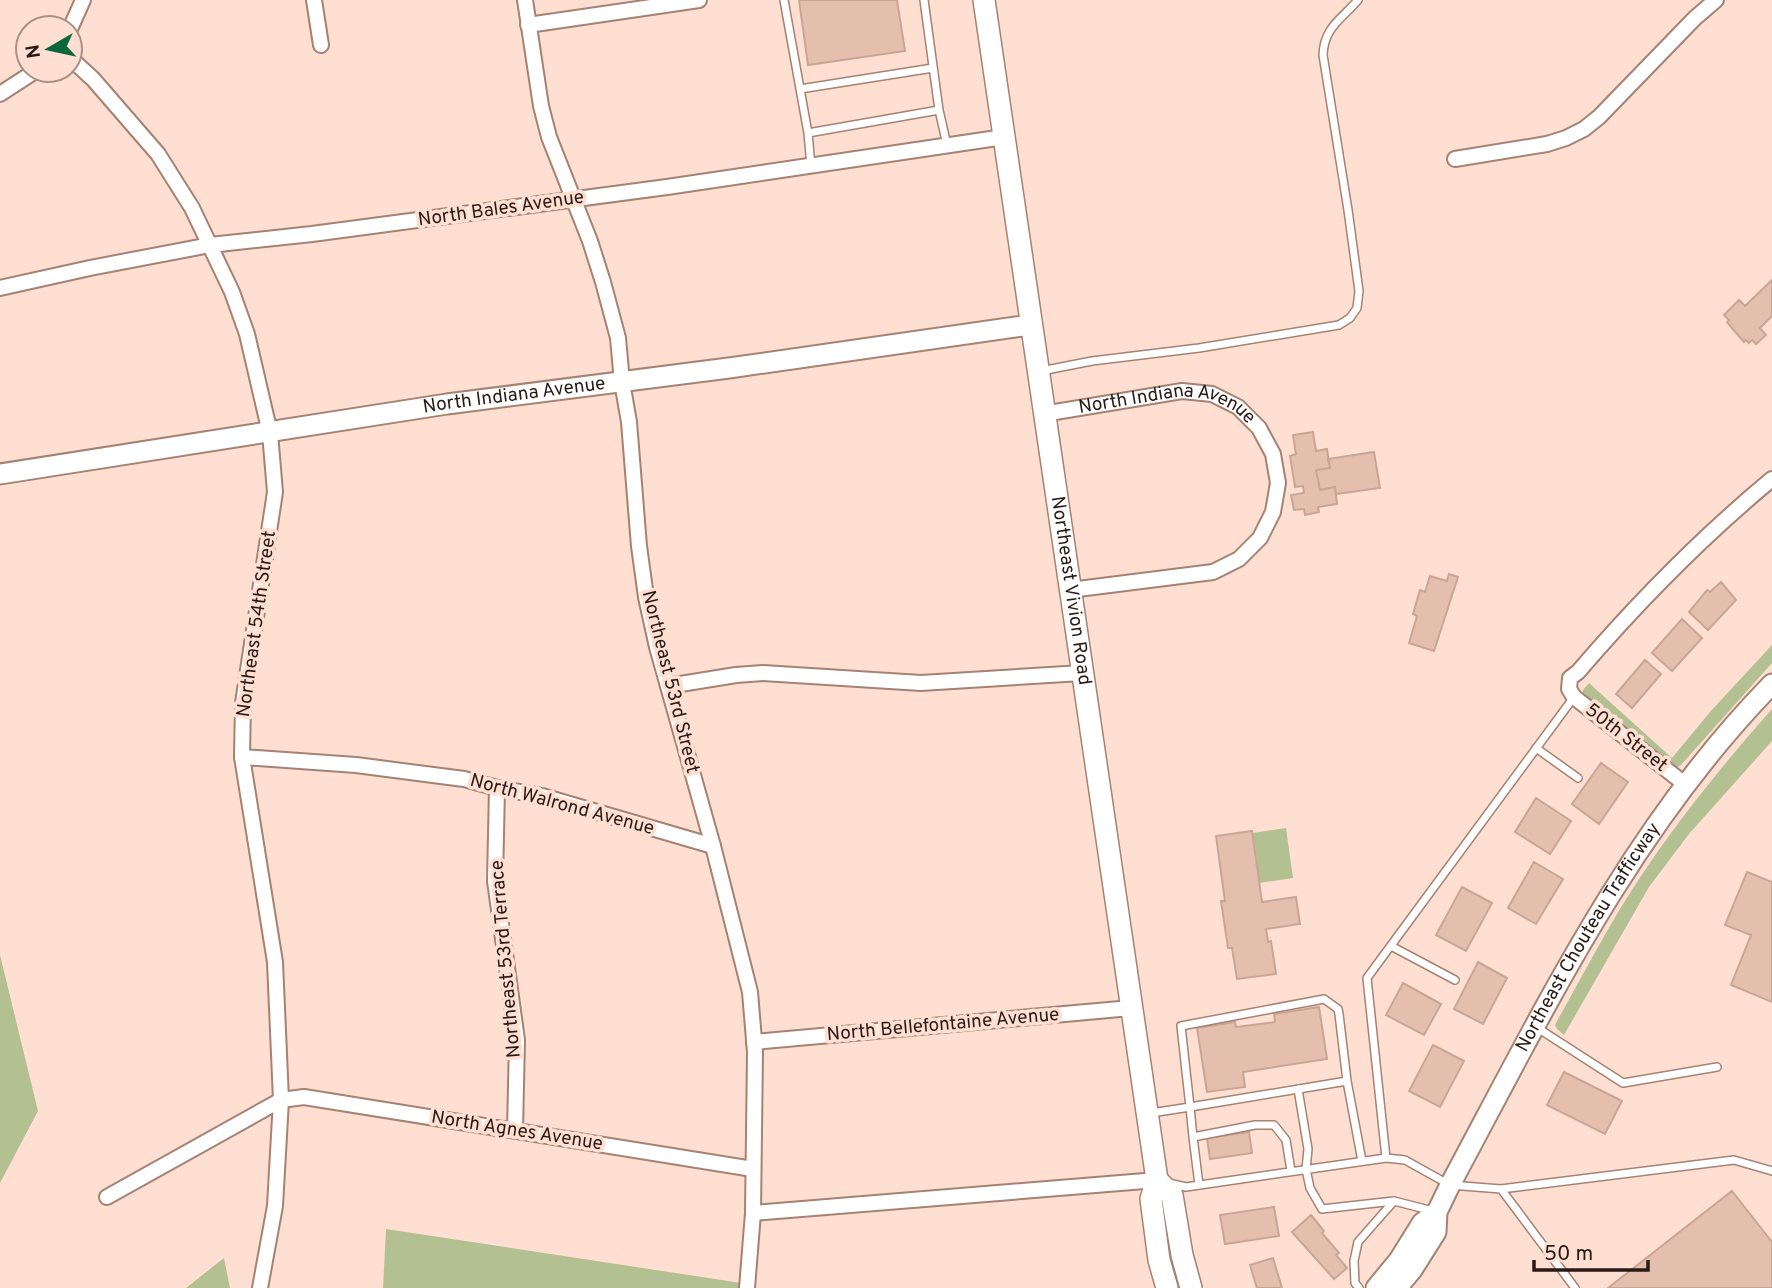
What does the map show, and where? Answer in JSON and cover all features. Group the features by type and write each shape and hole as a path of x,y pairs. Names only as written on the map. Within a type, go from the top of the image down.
{"main road":[{"name":"Northeast Vivion Road","path":"984,0 1157,1180 1151,1199 1159,1260 1167,1288"},
{"name":"Northeast Vivion Road","path":"1157,1180 1172,1195 1182,1255 1191,1288"}],"street":[{"path":"314,0 321,45"},
{"name":"Northeast 53rd Street","path":"525,0 546,127 603,282 618,338 646,597 750,992 754,1042 754,1169 747,1288"},
{"path":"528,25 699,0"},
{"path":"1455,159 1547,144 1584,129 1716,0"},
{"name":"Northeast 54th Street","path":"84,71 158,154 192,208 232,292 247,334 270,433 275,492 243,703 243,757 275,962 281,1100 275,1206 260,1288"},
{"path":"0,94 15,84"},
{"name":"North Bales Avenue","path":"0,288 209,246 573,200 1004,137"},
{"name":"North Indiana Avenue","path":"0,474 447,404 1030,325"},
{"name":"North Indiana Avenue","path":"1044,414 1182,391 1212,394 1238,407 1259,428 1273,454 1278,483 1273,512 1260,538 1239,559 1213,572 1070,590"},
{"path":"1572,693 1570,678 1638,604 1695,547 1772,479"},
{"path":"668,686 763,673 921,683 1082,673"},
{"name":"Northeast Chouteau Trafficway","path":"1397,1288 1436,1232 1437,1212 1450,1185 1601,909 1637,852 1686,785 1772,684"},
{"name":"50th Street","path":"1572,693 1686,785"},
{"name":"North Walrond Avenue","path":"243,757 356,765 464,779 542,796 713,846"},
{"name":"Northeast 53rd Terrace","path":"497,788 495,881 517,1040 515,1131"},
{"name":"North Bellefontaine Avenue","path":"754,1042 1131,1008"},
{"name":"North Agnes Avenue","path":"281,1100 303,1097 754,1169"},
{"path":"107,1197 281,1100"},
{"path":"753,1213 1157,1180"},
{"name":"Northeast Chouteau Trafficway","path":"1376,1288 1399,1260 1422,1223 1437,1212"}],"lane":[{"path":"784,0 808,133 811,166"},
{"path":"924,0 939,110 947,145"},
{"path":"1037,372 1092,360 1199,348 1318,329 1339,325 1350,318 1357,308 1359,291 1323,55 1328,33 1358,0"},
{"path":"800,89 933,68"},
{"path":"808,133 939,110"},
{"path":"1386,1157 1367,978 1536,748 1572,693"},
{"path":"1536,748 1578,778"},
{"path":"1391,946 1455,980"},
{"path":"1199,1185 1181,1026 1324,999 1338,1009 1362,1161"},
{"path":"1535,1027 1623,1083 1717,1067"},
{"path":"1147,1114 1348,1081"},
{"path":"1298,1089 1308,1149 1306,1169 1310,1188 1322,1209 1394,1201 1437,1212"},
{"path":"1193,1137 1255,1125 1275,1125 1286,1140 1291,1171"},
{"path":"1157,1180 1186,1187 1386,1157 1405,1160 1450,1185 1501,1189 1734,1160 1772,1171"},
{"path":"1501,1189 1575,1288"},
{"path":"1359,1288 1355,1283 1354,1261 1358,1242 1394,1201"}],"green space":[{"path":"1772,645 1772,663 1680,766 1673,768 1586,700 1583,694 1589,683 1672,758"},
{"path":"1772,709 1772,741 1689,834 1649,887 1564,1035 1555,1025 1628,896 1686,813"},
{"path":"1286,828 1293,878 1259,883 1252,833"},
{"path":"0,955 38,1111 0,1183"},
{"path":"386,1229 748,1284 747,1288 383,1288"},
{"path":"224,1258 230,1288 186,1288"}],"building":[{"path":"799,0 897,0 905,51 808,65"},
{"path":"1772,280 1772,316 1760,328 1766,335 1756,344 1752,340 1749,343 1746,340 1744,342 1724,315 1739,300 1745,306"},
{"path":"1313,432 1316,451 1327,449 1330,468 1316,470 1320,490 1335,487 1337,504 1318,507 1319,512 1305,515 1304,509 1294,510 1291,495 1304,493 1303,486 1295,487 1290,456 1296,454 1293,435"},
{"path":"1374,452 1380,488 1336,494 1335,487 1320,490 1316,470 1330,468 1328,459"},
{"path":"1449,574 1458,577 1434,651 1409,643 1417,616 1413,614 1420,590 1425,592 1430,576 1447,581"},
{"path":"1721,582 1736,600 1708,630 1689,612 1707,590 1710,592"},
{"path":"1682,619 1702,638 1672,671 1652,653"},
{"path":"1645,660 1661,674 1632,708 1616,694"},
{"path":"1601,763 1628,782 1599,824 1572,804"},
{"path":"1536,798 1571,821 1550,854 1515,832"},
{"path":"1252,831 1262,902 1296,897 1300,924 1266,929 1268,942 1271,941 1276,974 1237,979 1232,948 1228,948 1221,901 1225,901 1216,836"},
{"path":"1534,862 1563,879 1536,924 1508,908"},
{"path":"1747,872 1772,882 1772,1002 1731,985 1751,935 1725,925"},
{"path":"1462,887 1492,903 1466,951 1436,935"},
{"path":"1478,962 1507,978 1483,1024 1454,1009"},
{"path":"1403,983 1441,1004 1424,1035 1386,1015"},
{"path":"1319,1007 1327,1059 1243,1072 1245,1087 1207,1092 1197,1028 1235,1022 1236,1027 1275,1022 1274,1014"},
{"path":"1433,1045 1464,1061 1440,1107 1409,1091"},
{"path":"1564,1072 1622,1101 1605,1134 1547,1105"},
{"path":"1249,1132 1252,1153 1210,1159 1207,1138"},
{"path":"1732,1191 1772,1242 1772,1288 1608,1288"},
{"path":"1274,1207 1279,1236 1225,1244 1220,1215"},
{"path":"1311,1215 1347,1268 1334,1279 1292,1232"},
{"path":"1273,1258 1282,1288 1257,1288 1250,1265"}]}
